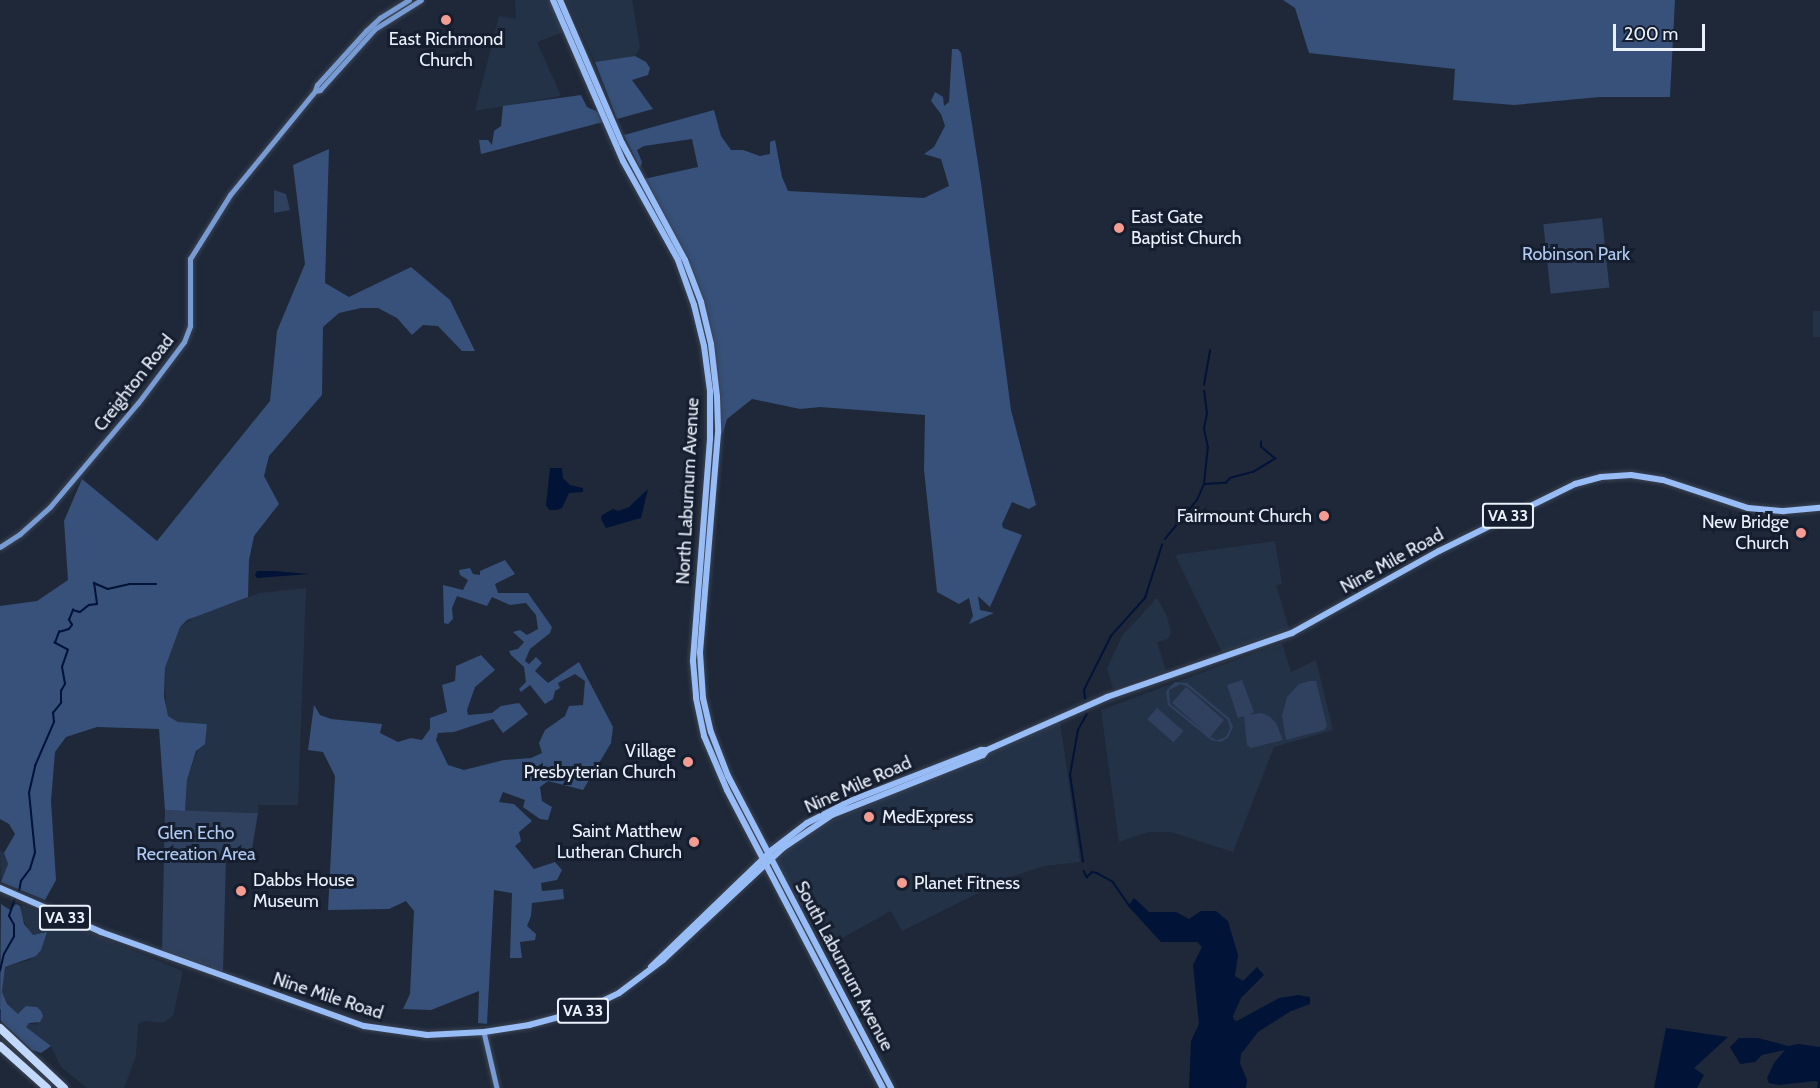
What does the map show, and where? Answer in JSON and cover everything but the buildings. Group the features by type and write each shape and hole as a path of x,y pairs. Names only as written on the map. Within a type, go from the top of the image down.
{"highway":[{"path":"0,1028 64,1088"},
{"path":"0,1046 47,1088"}],"main road":[{"name":"Creighton Road","path":"0,546 20,534 51,507 138,403 184,342 190,326 189,265 193,251 230,195 315,91 317,85 366,30 380,18 409,0"},
{"name":"Creighton Road","path":"315,91 320,90 375,29 421,0"},
{"name":"North Laburnum Avenue","path":"553,0 623,161 671,244 699,321 708,377 711,425 693,647 695,689 701,724 711,756 767,858"},
{"name":"North Laburnum Avenue","path":"560,0 622,143 678,244 705,318 715,374 718,433 701,636 702,691 717,751 767,858"},
{"name":"Nine Mile Road","path":"0,888 101,932 364,1026 417,1035 484,1032 530,1025 582,1011 619,993 675,949 801,827 839,806 981,750 987,750 1107,697 1292,633 1439,551 1580,482 1611,476 1633,475 1663,480 1748,508 1773,511 1820,508"},
{"name":"South Laburnum Avenue","path":"767,858 792,915 883,1088"},
{"name":"South Laburnum Avenue","path":"767,858 806,924 891,1088"},
{"path":"792,915 799,923 806,924"},
{"path":"484,1032 497,1088"}],"shaded area":[{"path":"515,0 550,0 564,32 537,42 561,96 475,111 499,16 516,19"},
{"path":"566,0 632,0 640,47 635,56 595,62"},
{"path":"1283,0 1675,0 1670,97 1600,97 1514,105 1453,100 1455,69 1309,53 1295,8"},
{"path":"952,49 958,49 961,53 1011,410 1036,505 1029,509 1012,502 1002,524 1003,528 1022,535 990,607 978,596 980,610 994,613 969,624 973,616 969,598 959,604 937,592 924,470 925,415 820,407 800,409 752,399 727,419 723,432 721,431 720,401 703,300 684,252 644,179 698,167 692,139 644,146 637,150 642,162 640,168 624,135 714,110 721,136 731,150 743,150 760,156 770,154 770,142 775,140 782,177 788,191 924,198 949,186 941,159 924,154 934,147 945,126 941,114 931,101 935,92 943,97 944,106 949,102"},
{"path":"635,56 646,62 650,68 648,75 632,80 653,109 617,119 595,62"},
{"path":"581,95 587,107 598,112 603,122 481,154 479,140 488,140 492,145 494,131 501,126 503,106"},
{"path":"329,149 325,283 349,297 411,267 450,300 475,351 462,351 438,326 423,325 412,335 397,318 378,308 361,308 339,313 323,327 322,395 269,456 264,476 279,504 254,536 249,560 248,597 187,620 180,627 165,668 164,697 168,716 178,722 207,724 205,744 196,751 187,780 185,811 165,810 159,729 97,727 66,737 55,752 51,801 56,880 45,900 1,882 8,864 4,853 15,834 9,824 0,819 0,606 37,601 68,580 64,521 82,479 157,541 270,401 277,331 305,264 293,165"},
{"path":"1813,311 1820,311 1820,337 1813,337"},
{"path":"550,468 562,468 563,478 570,485 583,488 583,492 569,493 562,508 557,510 549,510 546,505"},
{"path":"648,489 641,518 606,528 601,519 602,515 613,509 618,511 629,507"},
{"path":"1275,541 1282,584 1276,585 1289,629 1222,652 1175,555"},
{"path":"505,560 515,574 495,584 498,593 528,593 552,627 550,633 530,649 525,661 529,664 536,657 542,663 535,671 548,683 579,662 613,727 611,743 583,790 548,781 540,787 542,801 552,807 548,820 540,819 523,807 525,800 503,792 499,802 514,804 532,821 519,832 521,841 515,846 534,869 555,862 562,870 557,880 541,883 542,891 563,889 564,899 532,903 527,926 536,934 535,940 520,942 522,958 510,958 512,893 494,890 487,1024 478,1023 479,991 431,1010 403,1009 410,994 414,911 406,901 389,909 328,910 335,776 323,752 308,750 314,705 320,715 331,719 382,724 380,733 398,742 411,738 422,740 430,729 430,718 447,712 442,685 455,681 456,666 481,655 495,670 475,687 467,710 468,715 492,713 501,706 519,703 528,714 503,733 493,719 454,732 438,733 436,740 448,765 464,770 504,760 531,758 542,753 539,743 545,730 565,716 569,706 583,705 585,681 575,674 558,683 560,688 555,691 553,699 545,704 530,685 521,692 519,689 526,682 524,667 509,651 518,649 524,642 513,632 520,630 527,635 538,629 536,615 526,603 510,605 492,597 487,606 457,596 452,608 453,619 448,624 444,623 443,585 463,590 468,580 460,575 459,570 470,568 473,574 480,575 480,571"},
{"path":"257,571 309,574 257,578 255,575"},
{"path":"306,588 298,805 258,805 258,813 185,811 187,780 207,724 178,722 168,716 166,711 165,668 180,627 198,615 260,593"},
{"path":"1157,598 1167,616 1171,633 1168,639 1157,642 1166,671 1113,688 1107,669 1122,636"},
{"path":"1282,643 1291,672 1316,660 1333,730 1274,747 1233,852 1171,832 1148,832 1119,842 1101,710"},
{"path":"1060,721 1080,862 1044,866 1010,877 902,931 891,911 824,948 775,859 824,824"},
{"path":"0,851 4,853 8,864 1,882"},
{"path":"1134,898 1149,912 1176,912 1189,919 1201,911 1216,911 1228,921 1238,955 1235,976 1243,981 1257,967 1264,975 1241,998 1233,1016 1234,1020 1237,1021 1279,998 1298,995 1310,997 1310,1004 1291,1011 1258,1032 1241,1054 1240,1063 1247,1080 1246,1088 1189,1088 1191,1041 1199,1024 1193,965 1202,947 1197,942 1161,942 1128,906"},
{"path":"1,904 10,910 16,904 20,906 24,924 33,935 47,932 41,950 36,956 5,967 2,992 7,1004 18,1014 26,1006 37,1007 41,1011 43,1016 40,1022 29,1023 26,1027 51,1046 41,1053 32,1050 0,1020"},
{"path":"22,905 183,971 173,1016 163,1023 144,1021 138,1024 136,1056 124,1088 87,1088 61,1067 51,1046 26,1027 28,1023 36,1025 41,1011 37,1007 26,1006 18,1015 7,1004 2,992 5,967 30,960 46,932 33,935 29,932 20,912"},
{"path":"1666,1028 1728,1037 1694,1068 1704,1075 1697,1088 1654,1088"},
{"path":"1739,1038 1758,1038 1788,1046 1799,1044 1820,1047 1820,1088 1817,1088 1818,1082 1815,1081 1779,1085 1769,1083 1767,1078 1774,1063 1785,1050 1762,1055 1755,1062 1740,1064 1730,1047"}],"green space":[{"path":"638,178 670,231 698,298 708,341 715,388 712,470 709,372 677,255 637,182"},
{"path":"274,190 286,194 290,210 274,213"},
{"name":"Robinson Park","path":"1602,218 1609,288 1551,294 1543,224"},
{"path":"1242,680 1254,712 1248,715 1261,713 1269,716 1276,723 1283,740 1251,748 1247,745 1244,716 1238,718 1227,685"},
{"path":"1316,681 1327,726 1324,730 1286,740 1282,716 1287,697 1299,684"},
{"path":"1175,682 1187,683 1229,718 1233,727 1228,738 1221,742 1211,740 1168,705 1166,691","holes":["1181,684 1188,687 1228,720 1230,729 1226,737 1217,740 1210,737 1224,720 1186,687 1172,703 1204,731 1170,704 1169,690"]},
{"path":"1157,708 1183,731 1174,742 1147,719"},
{"name":"Glen Echo Recreation Area","path":"165,810 258,813 250,861 226,858 223,972 162,950"}],"waterway":[{"path":"1204,385 1210,351"},
{"path":"1165,539 1197,500 1204,484 1208,448 1204,429 1207,414 1204,391"},
{"path":"1204,484 1226,483 1230,478 1253,472 1275,459 1261,447 1261,442"},
{"path":"1085,699 1084,690 1111,636 1145,598 1162,545"},
{"path":"19,892 21,881 30,869 35,853 29,793 35,766 54,722 53,713 61,703 61,691 65,684 62,667 68,650 55,643 59,632 69,629 72,625 69,620 73,610 80,612 89,605 97,604 94,583 108,589 129,584 156,584"},
{"path":"1083,862 1070,775 1078,730 1087,714"},
{"path":"1084,871 1087,877 1092,872 1113,882 1129,905"},
{"path":"0,971 4,954 14,937 14,925 9,916 16,896"},
{"path":"0,1010 0,1022"}],"place":[{"name":"East Richmond Church","path":"446,20"},
{"name":"East Gate Baptist Church","path":"1119,228"},
{"name":"Fairmount Church","path":"1324,516"},
{"name":"New Bridge Church","path":"1801,533"},
{"name":"Village Presbyterian Church","path":"688,762"},
{"name":"MedExpress","path":"869,817"},
{"name":"Saint Matthew Lutheran Church","path":"694,842"},
{"name":"Planet Fitness","path":"902,883"},
{"name":"Dabbs House Museum","path":"241,891"}]}
